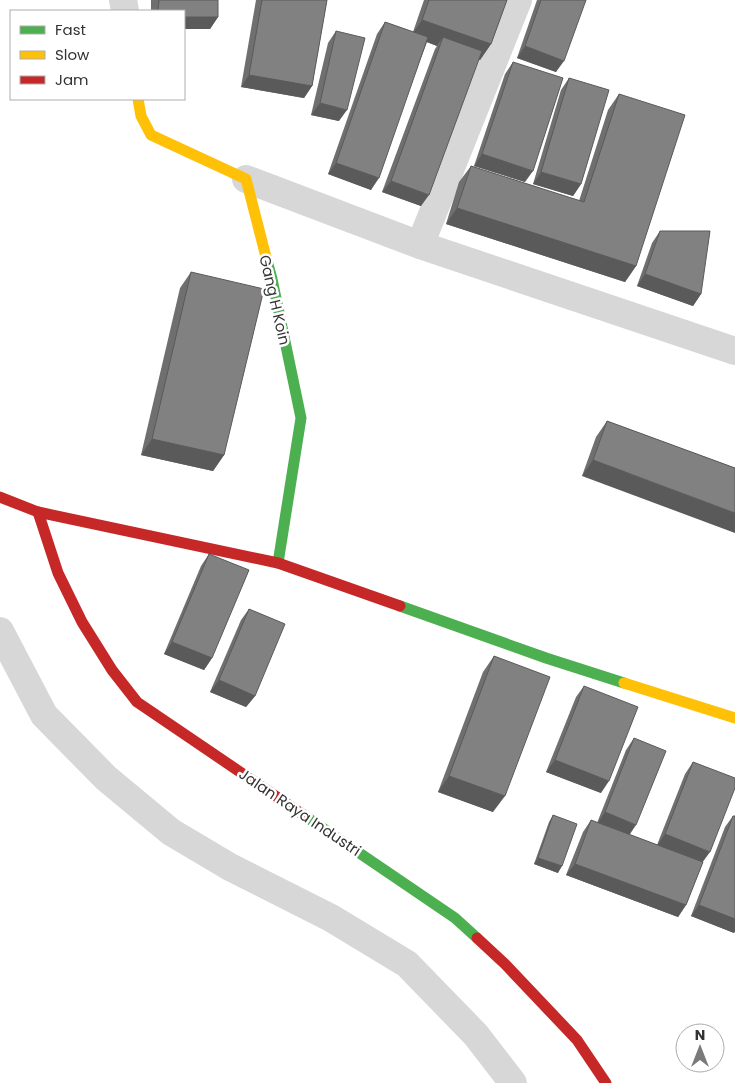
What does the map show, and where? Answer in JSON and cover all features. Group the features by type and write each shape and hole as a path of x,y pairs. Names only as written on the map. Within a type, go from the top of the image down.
{"street":[{"path":"420,245 518,0"},
{"path":"138,100 141,116 151,135 246,179 420,245 735,350"},
{"name":"Gang H Koin","path":"246,179 272,279 301,418 278,563"},
{"path":"0,497 38,512 278,563 546,658 735,718"},
{"name":"Jalan Raya Industri","path":"38,512 58,573 82,622 112,670 137,702 456,918 505,964 577,1040 606,1083"},
{"path":"0,631 44,715 106,778 171,832 230,867 331,918 407,964 476,1034 513,1083"}],"building":[{"path":"159,0 218,0 218,17 185,17 185,10 158,10"},
{"path":"262,0 327,0 312,86 249,75"},
{"path":"429,0 507,0 491,44 422,20"},
{"path":"541,0 586,0 564,61 525,46"},
{"path":"385,22 428,37 379,178 336,163"},
{"path":"336,31 365,38 347,110 320,103"},
{"path":"443,37 482,51 429,195 391,181"},
{"path":"513,62 563,78 533,171 482,154"},
{"path":"569,78 609,90 581,184 541,172"},
{"path":"619,94 685,115 636,266 457,208 471,166 584,202"},
{"path":"660,231 710,231 701,294 645,274"},
{"path":"191,272 264,289 224,455 152,439"},
{"path":"607,421 735,468 735,513 593,460"},
{"path":"209,554 249,570 212,658 172,642"},
{"path":"249,609 285,624 255,696 219,680"},
{"path":"494,656 550,677 505,796 449,776"},
{"path":"584,686 638,707 609,781 555,760"},
{"path":"634,738 666,751 636,825 605,812"},
{"path":"693,762 735,778 735,788 710,852 665,834"},
{"path":"553,815 577,824 562,866 538,858"},
{"path":"733,816 735,816 735,919 699,905"},
{"path":"591,820 703,862 686,905 575,864"}],"traffic: fast":[{"path":"266,257 301,418 278,563"},
{"path":"400,606 546,658 624,683"},
{"path":"302,814 455,918 477,938"}],"traffic: slow":[{"path":"138,100 141,116 151,135 246,179 266,257"},
{"path":"624,683 735,718"}],"traffic: jam":[{"path":"0,497 38,512 278,563 400,606"},
{"path":"38,512 58,573 82,622 112,670 137,702 302,814"},
{"path":"477,938 505,964 577,1040 606,1083"}]}
